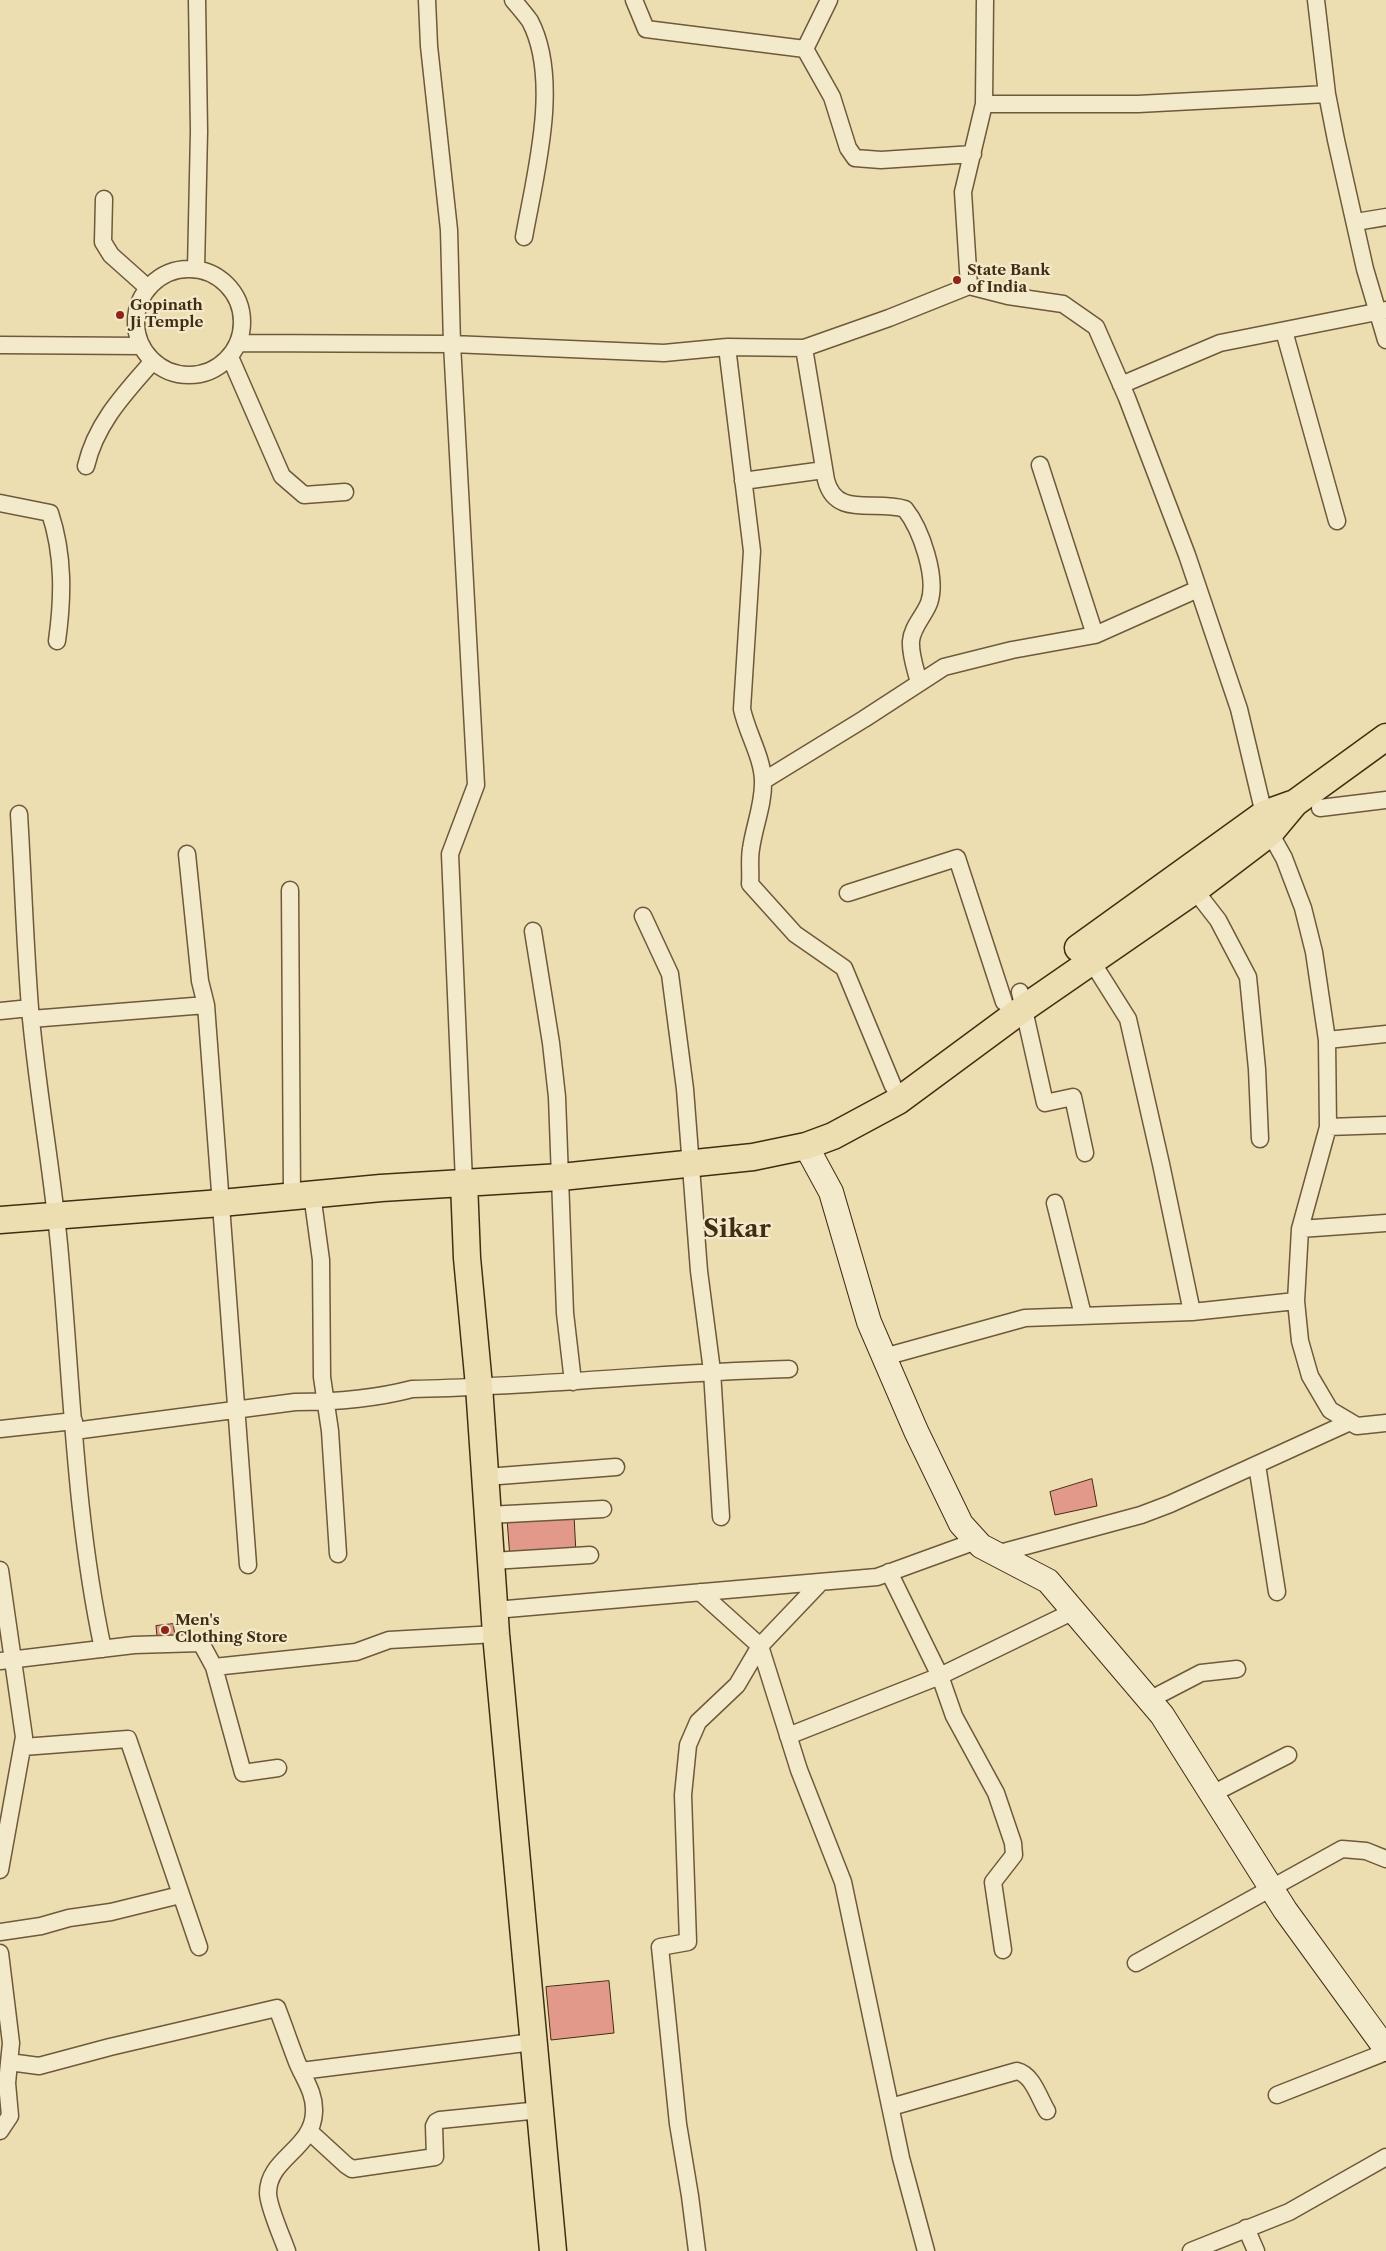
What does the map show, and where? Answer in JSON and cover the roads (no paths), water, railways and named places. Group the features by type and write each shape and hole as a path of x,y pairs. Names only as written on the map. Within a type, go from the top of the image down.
{"main road":[{"path":"856,1122 893,1086 1188,882 1386,737"},
{"path":"0,1220 464,1182 561,1177 690,1162 753,1157 806,1146 833,1136 898,1101 1016,1001"},
{"path":"464,1182 467,1258 479,1386 495,1622 553,2251"}],"street":[{"path":"196,269 199,131 197,0"},
{"path":"426,0 429,46 449,230 452,344 476,785 450,854 464,1182"},
{"path":"513,0 525,14 535,34 544,81 543,127 524,237"},
{"path":"634,0 646,30 805,49"},
{"path":"805,49 829,0"},
{"path":"969,286 963,192 984,104 984,0"},
{"path":"1316,0 1327,94 1365,269 1382,311 1386,340"},
{"path":"805,49 832,97 848,148 855,158 881,160 973,154"},
{"path":"984,104 1138,104 1327,94"},
{"path":"104,199 104,242 111,255 148,288"},
{"path":"1356,222 1386,216"},
{"path":"196,269 209,272 224,281 235,294 242,309 243,326 239,343 230,357 215,369 198,375 179,374 162,368 153,361 142,346 135,322 138,304 148,288 160,276 176,270 196,269"},
{"path":"239,343 452,344 664,352 727,347 804,348 889,318 969,286 1008,296 1062,304 1096,327 1121,385 1198,589 1239,709 1267,824 1284,858 1303,908 1314,952 1327,1040 1328,1127 1300,1229 1296,1301 1300,1341 1310,1376 1330,1410 1357,1426 1386,1423"},
{"path":"1121,385 1220,343 1382,311"},
{"path":"1284,331 1338,521"},
{"path":"0,345 142,346"},
{"path":"727,347 752,551 742,709 745,725 759,761 763,781 759,817 751,848 750,884 795,934 844,968 893,1086"},
{"path":"804,348 828,490 836,501 844,504 895,506 905,509 914,525 930,567 932,593 911,642 919,683"},
{"path":"230,357 282,476 304,495 344,492"},
{"path":"86,466 90,448 105,419 153,361"},
{"path":"1040,465 1095,635"},
{"path":"743,482 824,470"},
{"path":"0,503 50,513 58,538 62,602 58,641"},
{"path":"763,781 944,667 1012,650 1095,635 1198,589"},
{"path":"1320,808 1386,800"},
{"path":"19,814 30,1014 57,1216 79,1500 94,1605 103,1649"},
{"path":"187,854 200,981 206,1005 248,1565"},
{"path":"848,894 957,858 1016,1001 1045,1103 1073,1097 1085,1152"},
{"path":"1188,882 1218,920 1248,977 1258,1069 1260,1139"},
{"path":"290,890 302,1195 321,1260 322,1377 327,1402 338,1554"},
{"path":"643,916 670,974 685,1089 699,1271 712,1370 721,1517"},
{"path":"534,931 552,1052 561,1177 565,1313 573,1382"},
{"path":"1086,953 1128,1020 1192,1312"},
{"path":"0,1011 30,1014 206,1005"},
{"path":"1327,1040 1386,1034"},
{"path":"1328,1127 1386,1125"},
{"path":"806,1146 831,1192 868,1322 916,1431 961,1524 981,1546 1048,1581 1162,1715 1272,1889 1386,2051 1276,2095"},
{"path":"1054,1203 1083,1315"},
{"path":"1300,1229 1386,1223"},
{"path":"884,1356 1025,1318 1192,1312 1296,1301"},
{"path":"0,1429 74,1426 295,1402 327,1402 386,1396 412,1388 573,1382 712,1370 789,1369"},
{"path":"996,1554 1141,1515 1186,1497 1350,1422"},
{"path":"1257,1465 1277,1592"},
{"path":"486,1477 616,1467"},
{"path":"488,1515 603,1509"},
{"path":"214,1667 356,1652 389,1640 495,1622 700,1592 877,1577 976,1541"},
{"path":"492,1561 590,1554"},
{"path":"0,1570 7,1660 24,1737 4,1826 0,1870"},
{"path":"889,1572 940,1676 954,1716 996,1793 1012,1843 1014,1855 993,1882 1003,1950"},
{"path":"697,2251 678,2124 660,1947 688,1942 683,1795 688,1745 698,1722 737,1685 760,1646 820,1582"},
{"path":"700,1592 760,1646 799,1770 843,1882 901,2158 926,2251"},
{"path":"788,1736 940,1676 1074,1611"},
{"path":"7,1660 134,1645 201,1643 214,1667 243,1773 278,1768"},
{"path":"1149,1700 1201,1672 1237,1669"},
{"path":"23,1747 128,1739 199,1948"},
{"path":"1212,1794 1288,1755"},
{"path":"1136,1963 1342,1849 1366,1851 1386,1859"},
{"path":"0,1932 41,1926 69,1918 111,1912 180,1895"},
{"path":"0,1952 1,1975 11,2043 7,2083 10,2116 0,2131"},
{"path":"9,2062 40,2066 110,2046 277,2008 301,2070 313,2095 314,2113 310,2132 276,2169 268,2181 268,2195 287,2251"},
{"path":"301,2070 534,2042"},
{"path":"890,2107 1017,2072 1025,2073 1047,2112"},
{"path":"310,2132 352,2169 436,2157 434,2126 440,2120 540,2110"},
{"path":"1191,2251 1289,2212 1386,2158"},
{"path":"1246,2228 1256,2251"}],"place":[{"name":"State Bank of India","path":"957,280"},
{"name":"Gopinath Ji Temple","path":"120,315"},
{"name":"Men's Clothing Store","path":"165,1630"}],"district":[{"name":"Sikar","path":"737,1230"}]}
